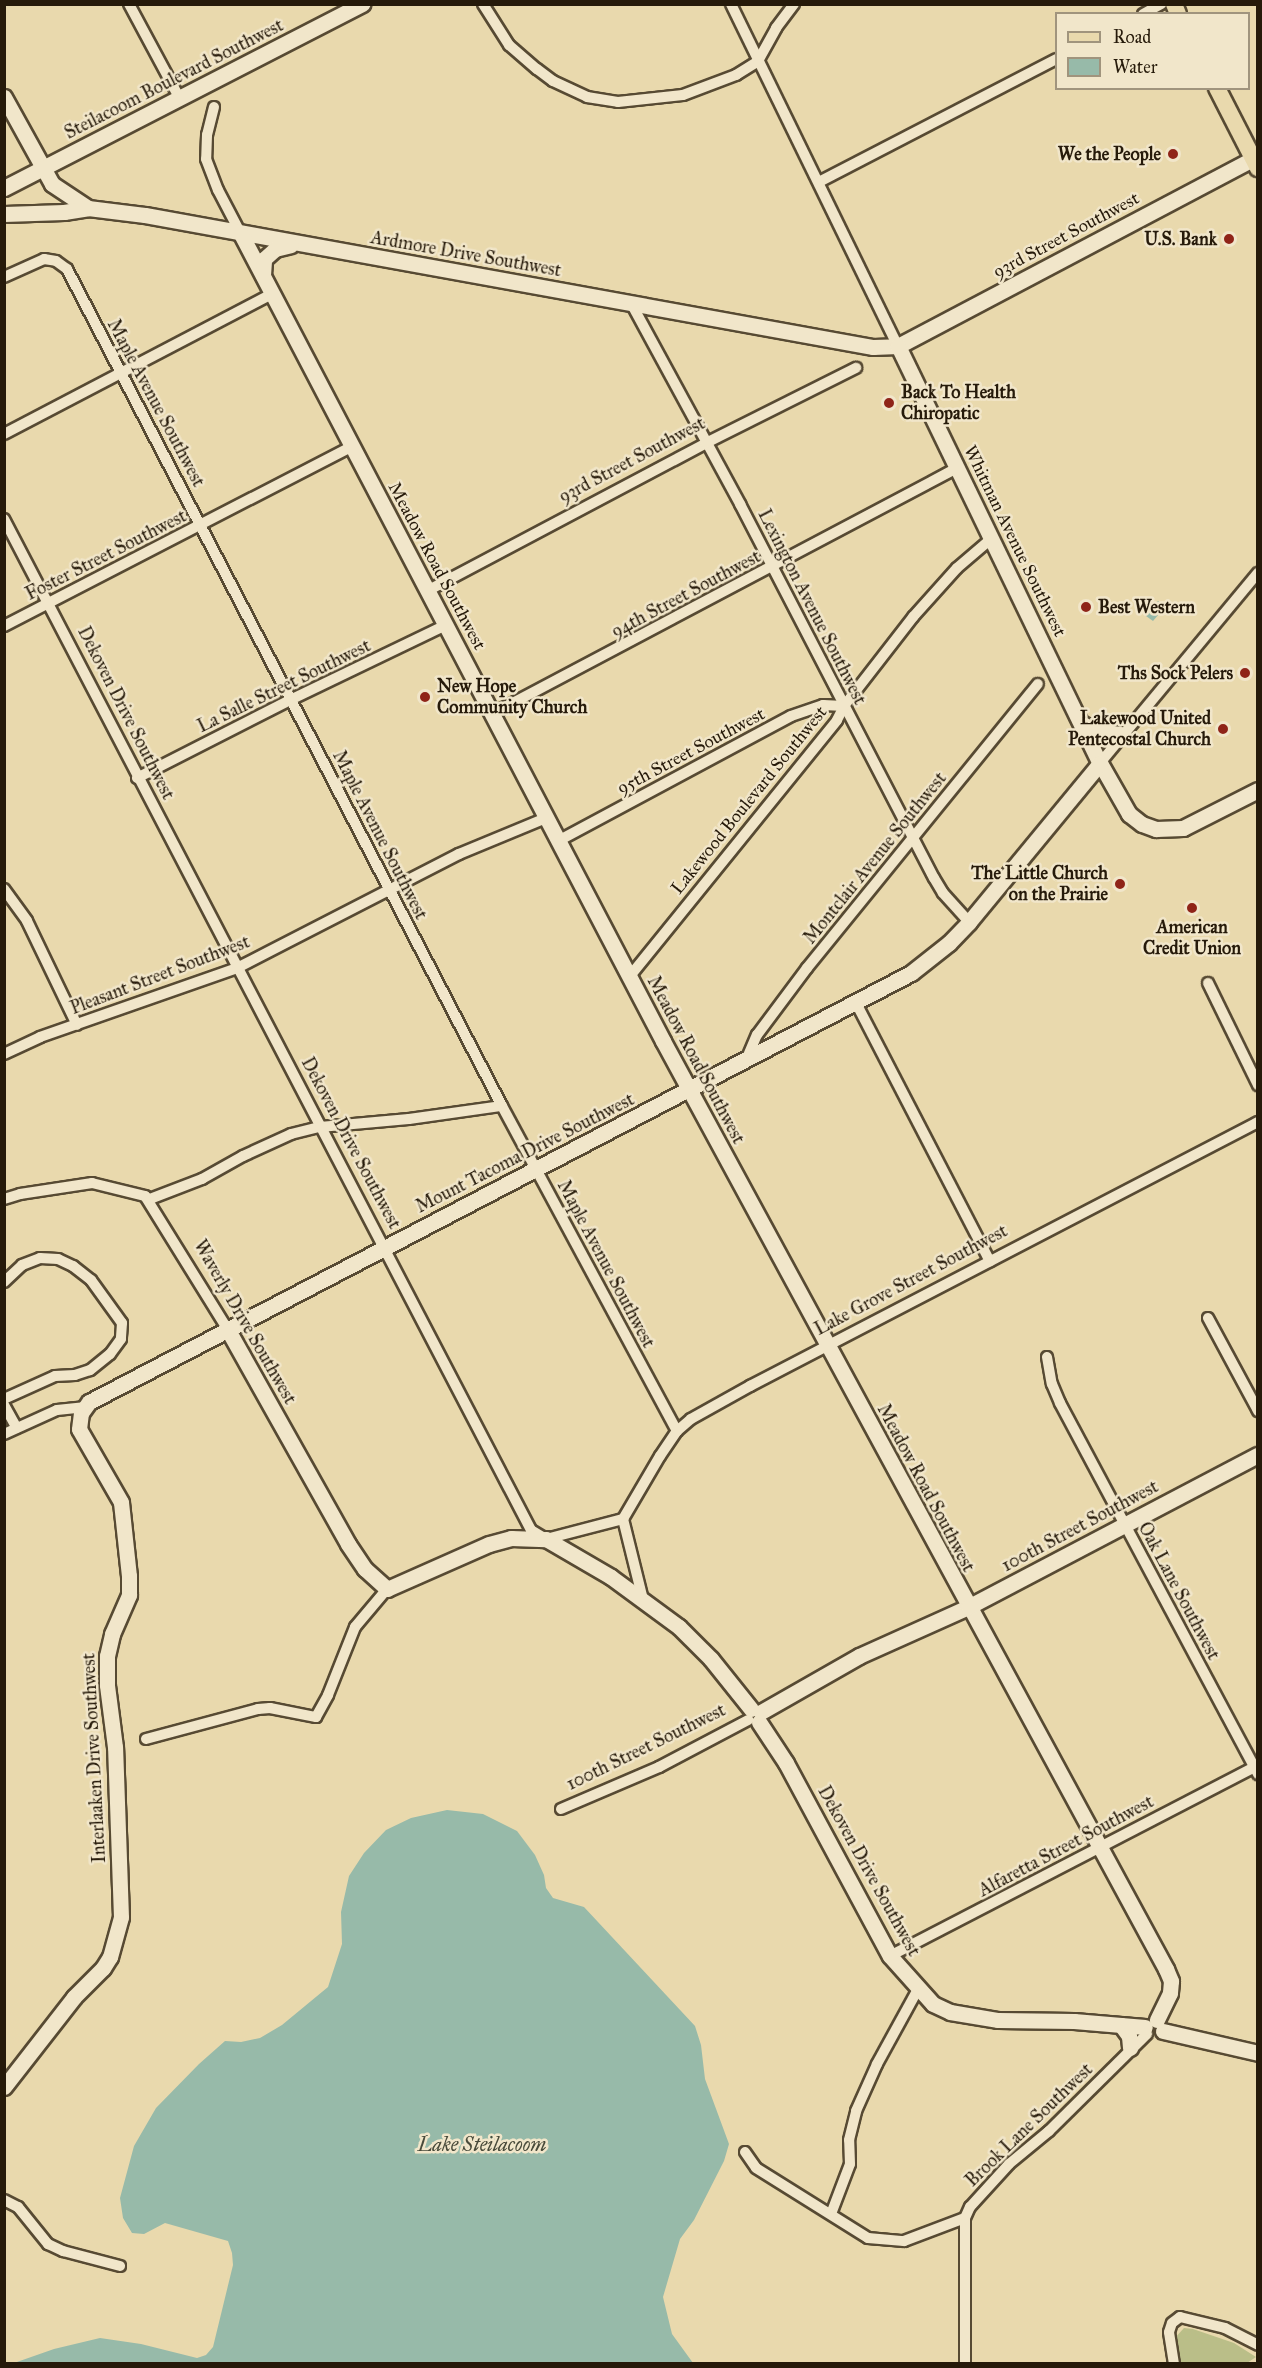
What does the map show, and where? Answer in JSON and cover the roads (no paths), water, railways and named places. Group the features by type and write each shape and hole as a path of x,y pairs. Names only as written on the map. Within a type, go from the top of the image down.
{"main road":[{"path":"1217,90 1255,164"}],"street":[{"path":"129,4 180,99"},
{"name":"Steilacoom Boulevard Southwest","path":"4,188 362,4"},
{"path":"483,4 501,34 522,57 554,81 587,97 602,100 640,101 682,95 710,86 758,61 776,28 794,4"},
{"name":"Whitman Avenue Southwest","path":"731,4 1100,763 1129,813 1148,826 1168,830 1183,828 1257,790"},
{"path":"1147,12 1161,4"},
{"path":"819,182 1055,60"},
{"name":"Ardmore Drive Southwest","path":"4,97 58,191 88,208 145,215 849,344 898,346"},
{"name":"Meadow Road Southwest","path":"214,107 207,135 206,159 218,190 690,1090 968,1607 1170,1976 1170,1993 1153,2028"},
{"name":"93rd Street Southwest","path":"898,346 1255,164"},
{"path":"4,214 64,212 88,208"},
{"path":"264,278 262,264 269,253 281,247 297,244"},
{"name":"Maple Avenue Southwest","path":"4,278 38,261 50,259 67,269 502,1106 677,1431"},
{"path":"4,434 272,294"},
{"name":"Lexington Avenue Southwest","path":"631,303 913,839 943,893 969,921"},
{"name":"93rd Street Southwest","path":"427,591 706,443 856,368"},
{"name":"Foster Street Southwest","path":"4,626 352,446"},
{"name":"94th Street Southwest","path":"492,714 772,568 957,468"},
{"name":"Dekoven Drive Southwest","path":"4,519 531,1530 611,1577 644,1600 679,1627 711,1659 755,1716 791,1772 890,1956 918,1989 939,2008 968,2016 1153,2028 1257,2053"},
{"name":"Lakewood Boulevard Southwest","path":"630,976 837,720 844,706 947,578 991,539"},
{"path":"1100,763 1257,573"},
{"name":"La Salle Street Southwest","path":"137,778 292,699 446,625"},
{"name":"Montclair Avenue Southwest","path":"747,1058 757,1035 807,968 1038,684"},
{"name":"95th Street Southwest","path":"558,841 791,716 823,705 844,706"},
{"path":"1081,723 1096,731 1122,734"},
{"name":"Mount Tacoma Drive Southwest","path":"86,1407 95,1398 911,973 949,943 969,921 1100,763"},
{"path":"389,889 459,854 546,818"},
{"path":"4,889 27,921 77,1024"},
{"name":"Pleasant Street Southwest","path":"4,1054 26,1043 77,1024 237,968 389,889"},
{"path":"1208,983 1257,1085"},
{"path":"856,1003 990,1261"},
{"path":"4,1199 92,1183 124,1189 150,1199 202,1179 258,1148 291,1134 320,1127 409,1119 502,1106"},
{"name":"Lake Grove Street Southwest","path":"622,1519 643,1482 677,1431 691,1419 750,1386 1257,1122"},
{"name":"Waverly Drive Southwest","path":"150,1199 228,1330 348,1544 365,1569 387,1589"},
{"path":"4,1282 22,1265 40,1258 58,1259 74,1266 91,1280 122,1323 121,1339 110,1354 90,1370 75,1375 55,1376 4,1399"},
{"path":"1208,1318 1257,1411"},
{"name":"Oak Lane Southwest","path":"1047,1357 1056,1394 1256,1769"},
{"path":"4,1405 9,1429 57,1410 86,1407"},
{"name":"Interlaaken Drive Southwest","path":"4,2087 74,1997 103,1968 110,1957 121,1917 116,1747 107,1685 107,1656 112,1634 129,1595 129,1576 121,1502 80,1429 79,1420 86,1407"},
{"name":"100th Street Southwest","path":"561,1809 659,1767 755,1716 859,1656 968,1607 1257,1455"},
{"path":"146,1739 258,1709 281,1709 316,1717 328,1695 355,1627 387,1589 489,1544 511,1538 546,1539 622,1519 644,1600"},
{"name":"Alfaretta Street Southwest","path":"890,1956 1256,1769"},
{"path":"831,2214 850,2164 849,2139 856,2112 877,2064 918,1989"},
{"path":"1121,2025 1129,2036 1130,2048"},
{"name":"Brook Lane Southwest","path":"965,2218 981,2192 1023,2151 1049,2131 1130,2048 1153,2028"},
{"path":"745,2152 756,2168 831,2214 861,2236 897,2242 923,2235 965,2218 965,2364"},
{"path":"4,2200 18,2207 48,2244 63,2251 120,2266"},
{"path":"1174,2364 1169,2332 1172,2323 1180,2317 1225,2328 1257,2344"}],"water":[{"path":"1158,601 1165,607 1153,621 1146,616"},
{"name":"Lake Steilacoom","path":"447,1810 483,1814 517,1831 535,1855 544,1875 546,1888 553,1898 584,1907 695,2026 701,2045 705,2079 729,2144 724,2161 694,2220 680,2239 663,2297 672,2334 693,2363 14,2363 54,2349 100,2338 141,2344 197,2358 206,2355 213,2347 233,2265 228,2241 165,2223 144,2234 132,2233 123,2218 120,2198 134,2146 156,2108 225,2041 241,2042 260,2038 282,2025 328,1987 342,1944 341,1912 349,1876 364,1853 386,1830 411,1818"}],"place":[{"name":"We the People","path":"1173,154"},
{"name":"U.S. Bank","path":"1229,239"},
{"name":"Back To Health Chiropatic","path":"889,403"},
{"name":"Best Western","path":"1086,607"},
{"name":"Ths Sock Pelers","path":"1245,673"},
{"name":"New Hope Community Church","path":"425,697"},
{"name":"Lakewood United Pentecostal Church","path":"1223,729"},
{"name":"The Little Church on the Prairie","path":"1120,884"},
{"name":"American Credit Union","path":"1192,908"}]}
